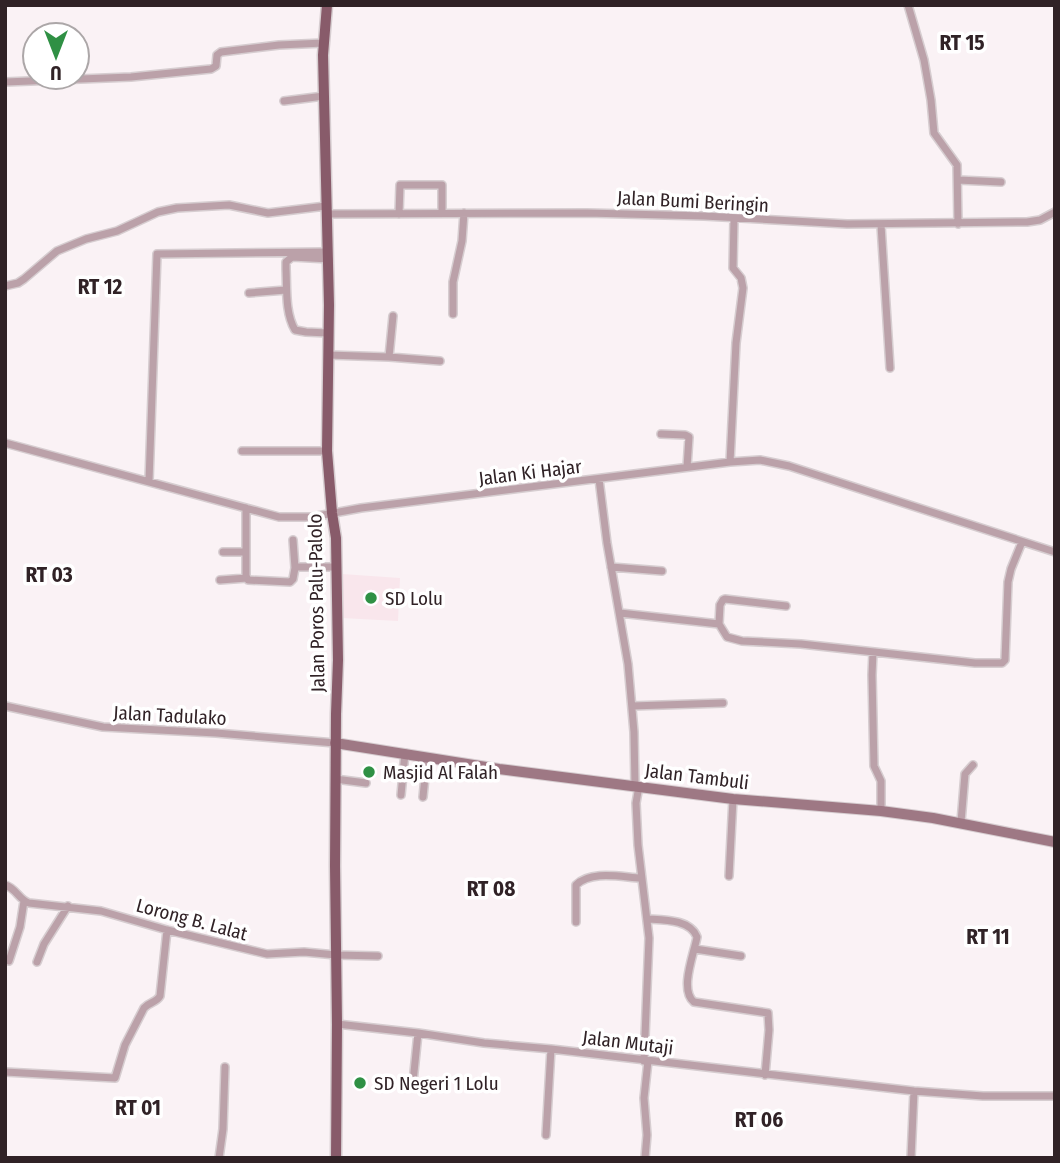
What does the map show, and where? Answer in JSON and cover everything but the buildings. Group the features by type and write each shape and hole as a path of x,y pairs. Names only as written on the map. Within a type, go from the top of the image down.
{"main road":[{"name":"Jalan Poros Palu-Palolo","path":"327,5 324,43 328,255 327,451 336,538 338,660 335,743 336,1158"}],"street":[{"path":"908,5 924,60 934,133 957,165 958,224"},
{"path":"5,82 131,77 211,69 216,66 216,57 221,52 324,43"},
{"path":"284,101 324,96"},
{"path":"958,180 1001,182"},
{"path":"399,214 400,185 442,186 442,213"},
{"name":"Jalan Bumi Beringin","path":"5,286 24,279 57,251 86,239 117,231 158,212 177,208 229,205 268,213 326,210 399,214 624,213 881,225 1027,222 1040,220 1055,212"},
{"path":"453,314 453,282 462,241 464,213"},
{"path":"730,462 736,343 743,288 741,278 733,268 734,218"},
{"path":"881,225 890,368"},
{"path":"149,481 157,254 328,255"},
{"path":"328,255 290,258 286,265 286,289 295,330 328,333"},
{"path":"249,293 286,289"},
{"path":"389,357 393,316"},
{"path":"328,355 440,361"},
{"path":"662,434 689,437 687,467"},
{"name":"Jalan Ki Hajar","path":"5,443 285,517 306,517 687,467 760,460 789,466 1055,552"},
{"path":"242,451 327,451"},
{"path":"599,479 628,664 637,786 636,825 649,938 645,1158"},
{"path":"246,508 247,578"},
{"path":"220,580 247,578 252,581 291,582 295,568 293,540"},
{"path":"786,606 725,599 720,605 719,624 724,636 731,639 975,663 1004,662 1008,582 1022,542"},
{"path":"223,551 246,552"},
{"path":"295,568 337,566"},
{"path":"611,567 662,571"},
{"path":"620,613 719,624"},
{"path":"873,652 874,766 881,781 881,811"},
{"path":"632,706 723,703"},
{"name":"Jalan Tadulako","path":"5,706 103,727 335,743"},
{"name":"Jalan Tambuli","path":"335,743 499,769 733,799 881,811 961,822 1055,842"},
{"path":"401,795 405,753"},
{"path":"423,797 427,757"},
{"path":"961,822 965,774 973,765"},
{"path":"335,779 366,783"},
{"path":"729,876 733,799"},
{"path":"576,922 576,885 581,880 600,876 641,878"},
{"path":"5,885 16,890 24,901 20,928 9,961"},
{"name":"Lorong B. Lalat","path":"24,901 101,911 267,954 304,952 378,956"},
{"path":"37,962 44,944 68,906"},
{"path":"647,919 672,921 691,928 696,933 687,983 691,1000 769,1014 765,1075"},
{"path":"5,1072 115,1077 125,1045 144,1008 160,996 167,930"},
{"path":"695,949 741,956"},
{"name":"Jalan Mutaji","path":"337,1024 914,1091 983,1096 1055,1096"},
{"path":"413,1082 418,1033"},
{"path":"546,1135 551,1049"},
{"path":"219,1158 225,1067"},
{"path":"911,1158 914,1091"}],"shaded area":[{"name":"SD Lolu","path":"342,574 400,578 398,621 342,618"}],"place":[{"name":"SD Lolu","path":"371,598"},
{"name":"Masjid Al Falah","path":"369,772"},
{"name":"SD Negeri 1 Lolu","path":"360,1083"}],"district":[{"name":"RT 15","path":"962,43"},
{"name":"RT 12","path":"100,287"},
{"name":"RT 03","path":"49,575"},
{"name":"RT 08","path":"491,889"},
{"name":"RT 11","path":"988,937"},
{"name":"RT 01","path":"138,1108"},
{"name":"RT 06","path":"759,1120"}]}
